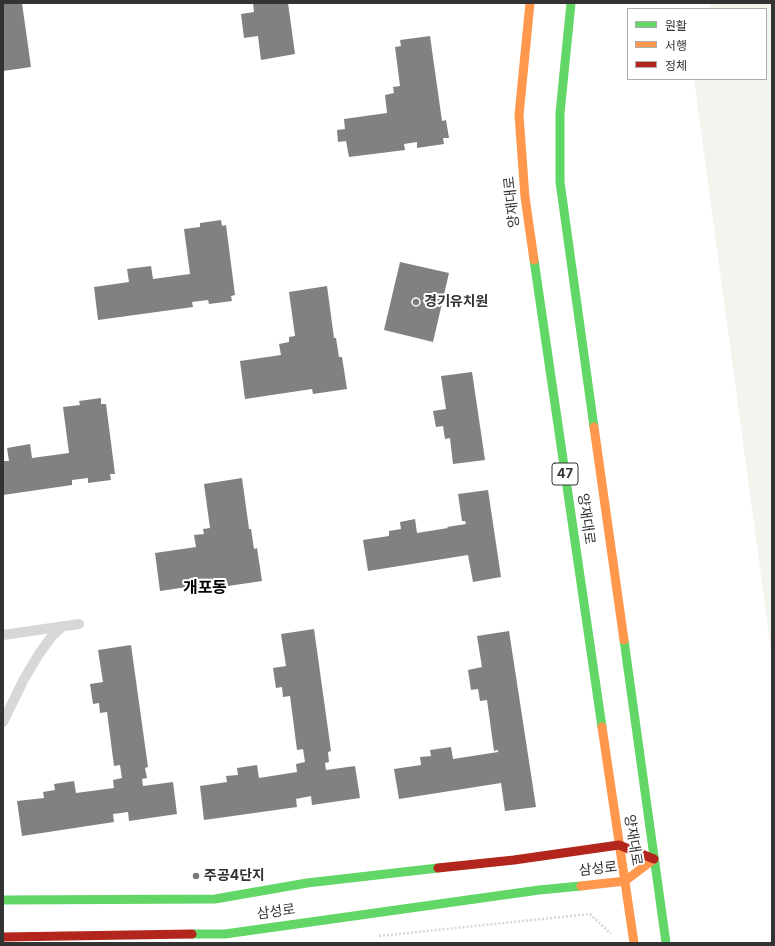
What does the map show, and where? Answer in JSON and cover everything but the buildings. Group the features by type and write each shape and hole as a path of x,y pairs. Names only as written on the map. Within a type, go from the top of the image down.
{"main road":[{"name":"양재대로","path":"530,3 519,115 525,198 634,943"},
{"name":"양재대로","path":"570,3 560,113 560,182 666,943"},
{"name":"삼성로","path":"3,900 215,899 307,883 514,860 619,845 654,859"},
{"name":"삼성로","path":"3,938 225,934 538,890 625,881 654,859"}],"lane":[{"path":"3,636 79,624"},
{"path":"3,722 24,679 39,654 52,636 63,626"}],"path":[{"path":"378,936 590,914 611,935"}],"shaded area":[{"path":"711,3 772,3 772,657 694,80 767,80 767,8 708,8"}],"traffic: fast":[{"path":"571,3 560,113 560,182 594,427"},
{"path":"534,260 602,727"},
{"path":"624,640 666,943"},
{"path":"3,900 215,899 307,883 438,868"},
{"path":"192,934 225,934 539,890 581,886"}],"traffic: slow":[{"path":"530,3 519,115 525,197 534,260"},
{"path":"594,427 624,640"},
{"path":"602,727 634,943"},
{"path":"581,886 625,881 654,859"}],"traffic: jam":[{"path":"438,868 514,860 619,845 654,859"},
{"path":"3,937 192,934"}],"place":[{"name":"경기유치원","path":"416,302"},
{"name":"주공4단지","path":"196,876"}],"district":[{"name":"개포동","path":"205,588"}]}
